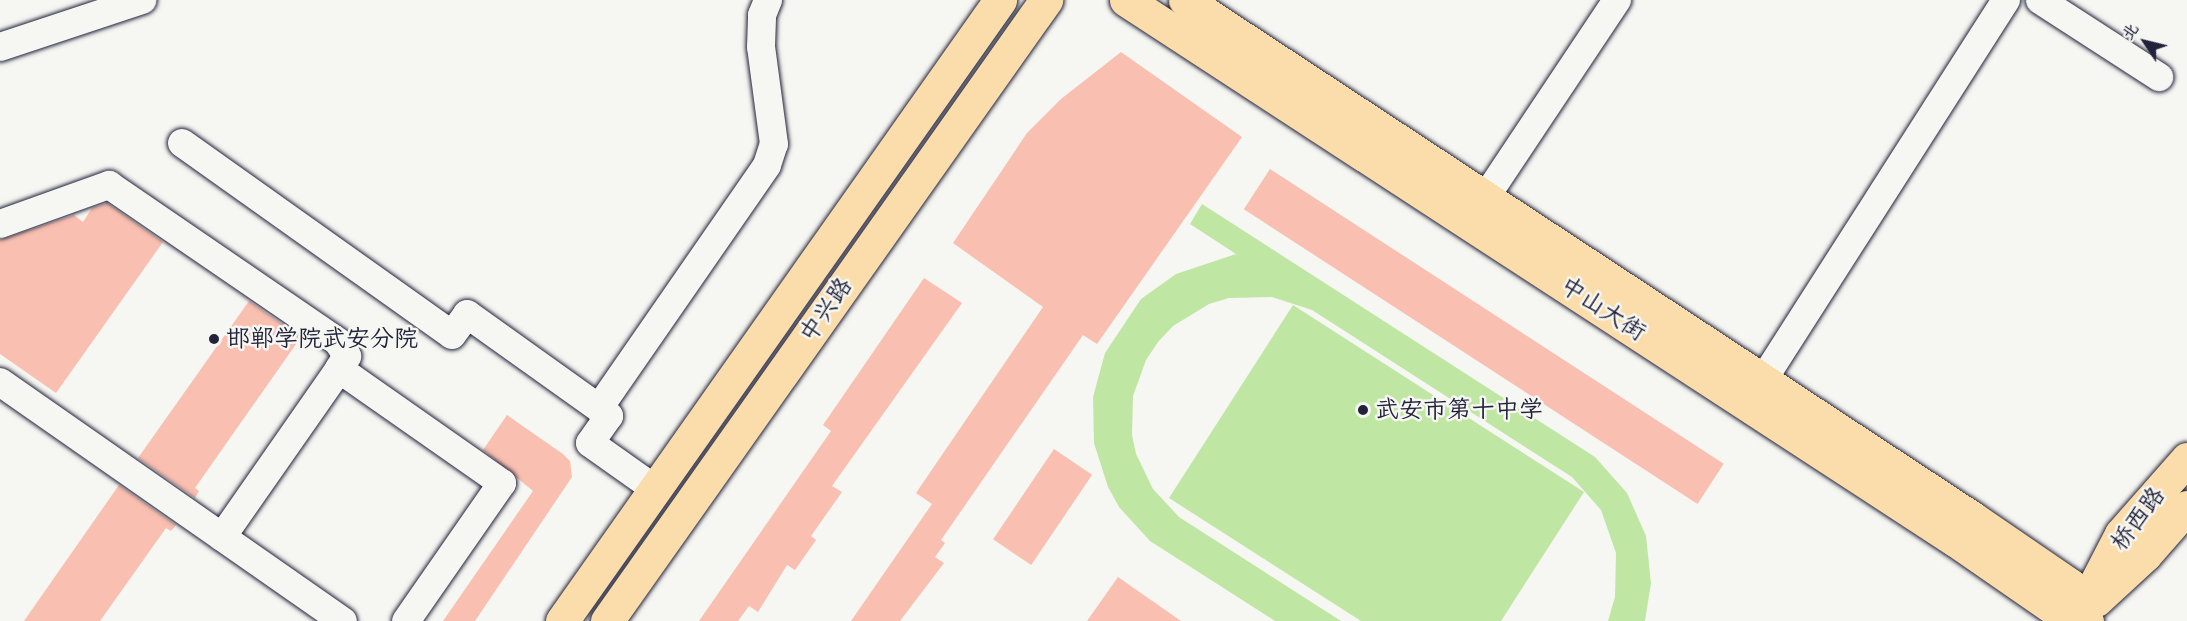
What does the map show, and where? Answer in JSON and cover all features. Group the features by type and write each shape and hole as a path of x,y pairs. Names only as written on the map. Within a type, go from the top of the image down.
{"main road":[{"name":"中兴路","path":"562,621 1000,0"},
{"name":"中兴路","path":"607,621 1046,0"},
{"name":"中山大街","path":"1126,0 1955,540 2056,609 2080,619"},
{"name":"中山大街","path":"1185,0 2070,585 2080,619"},
{"name":"桥西路","path":"2080,619 2121,534 2187,459"},
{"name":"桥西路","path":"2080,619 2185,512"}],"street":[{"path":"0,47 142,0"},
{"path":"599,408 767,165 774,144 760,47 762,15 768,0"},
{"path":"1485,198 1617,0"},
{"path":"1762,380 2006,0"},
{"path":"2040,0 2159,77"},
{"path":"182,142 452,335 467,314 599,408 609,416 590,442 655,489"},
{"path":"0,224 109,185 338,342 347,356 222,537"},
{"path":"339,369 502,483 406,621"},
{"path":"0,382 343,621"}],"green space":[{"path":"1202,204 1595,457 1627,493 1646,536 1651,583 1645,621 1608,621 1615,597 1616,553 1601,510 1572,477 1312,310 1272,297 1229,298 1209,304 1173,326 1158,342 1146,360 1133,396 1132,435 1136,454 1153,489 1179,517 1341,621 1275,621 1150,541 1119,507 1108,487 1094,443 1093,397 1105,353 1141,299 1176,274 1236,254 1190,224"},
{"path":"1293,305 1584,492 1501,621 1361,621 1169,498"}],"building":[{"path":"1121,52 1242,137 1097,344 1083,335 941,540 945,543 935,557 944,563 900,621 851,621 932,504 916,493 1043,307 953,243 1027,133 1061,99"},
{"path":"1270,169 1724,464 1698,504 1244,209"},
{"path":"107,203 163,242 56,393 0,354 0,240 74,215 83,222 92,208"},
{"path":"924,278 962,303 832,486 842,492 811,536 816,540 795,570 787,565 758,612 749,606 738,621 699,621 831,431 823,425"},
{"path":"249,301 301,337 195,488 199,491 195,498 138,458"},
{"path":"507,415 563,454 570,461 572,477 475,621 443,621 533,491 483,450"},
{"path":"1054,449 1092,475 1031,565 993,539"},
{"path":"119,485 176,525 171,531 166,528 100,621 24,621"},
{"path":"1118,577 1181,621 1087,621"}],"place":[{"name":"邯郸学院武安分院","path":"214,339"},
{"name":"武安市第十中学","path":"1363,410"}]}
